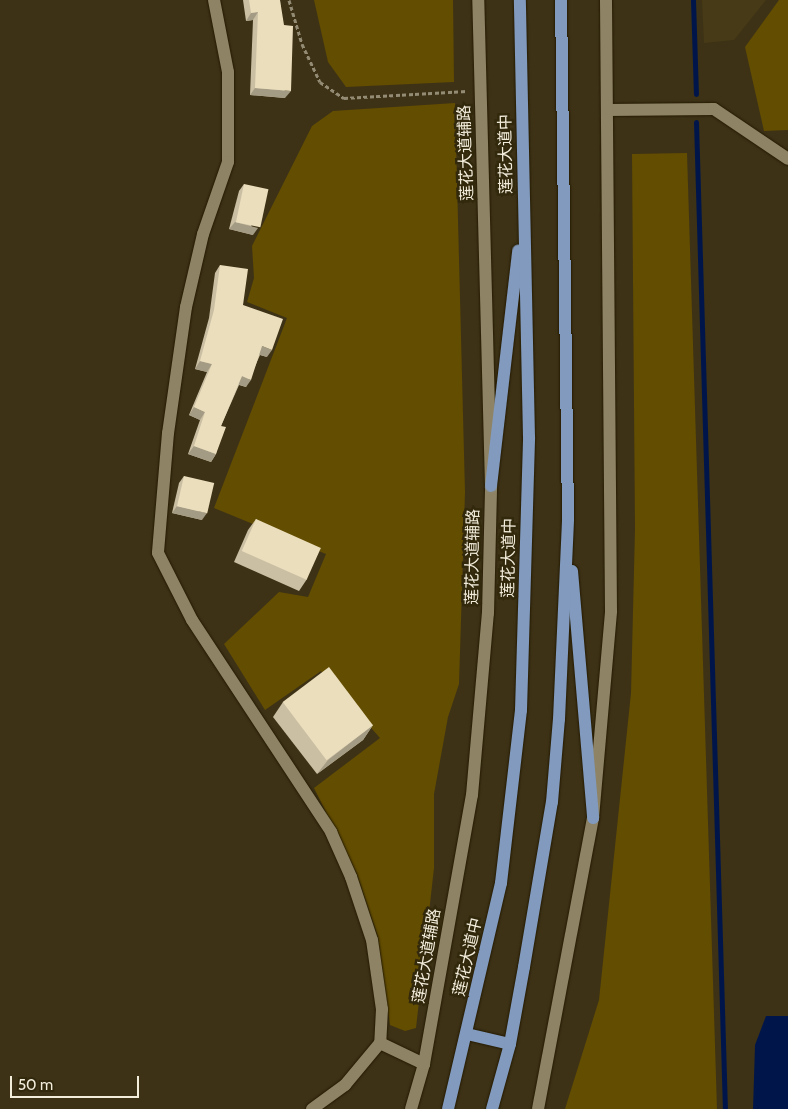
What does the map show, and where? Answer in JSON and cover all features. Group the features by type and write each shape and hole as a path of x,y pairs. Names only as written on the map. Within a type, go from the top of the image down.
{"main road":[{"name":"莲花大道中","path":"448,1109 501,883 521,710 529,437 520,0"},
{"path":"492,1109 510,1044 552,802 559,719 568,519 561,0"},
{"path":"491,486 524,204"},
{"path":"568,519 593,818"},
{"path":"467,1034 510,1044"}],"street":[{"path":"214,0 228,72 228,162 203,234 186,307 168,433 158,553 192,620 331,832 351,877 372,940 382,1009 380,1044 345,1085 312,1109"},
{"name":"莲花大道辅路","path":"411,1109 424,1064 462,854 482,709 491,486 478,0"},
{"path":"538,1109 593,818 611,610 606,0"},
{"path":"607,110 714,109 788,159"},
{"path":"380,1044 424,1064"}],"path":[{"path":"289,0 302,44 320,82 344,98 480,90"}],"shaded area":[{"path":"314,0 453,0 454,82 346,87 328,62"},
{"path":"702,0 766,0 734,40 704,43"},
{"path":"779,0 788,0 788,130 764,131 745,47"},
{"path":"455,103 465,492 459,684 448,717 434,794 434,868 416,1028 405,1031 390,1025 378,937 357,874 314,788 380,738 321,671 265,710 224,644 279,592 308,597 326,554 214,508 287,318 247,302 254,278 252,246 312,126 333,111"},
{"path":"687,153 717,1109 565,1109 599,1000 631,693 635,529 632,154"},
{"path":"766,1016 788,1016 788,1109 753,1109 755,1045"}],"building":[{"path":"249,0 280,0 284,25 293,26 291,91 255,88 258,12 251,13"},
{"path":"244,184 268,189 260,227 236,222"},
{"path":"220,265 248,269 243,305 283,319 272,350 262,346 251,380 242,376 221,426 226,427 216,454 194,446 205,412 194,407 212,364 200,361 214,310"},
{"path":"184,476 214,483 207,513 177,506"},
{"path":"256,519 321,548 307,580 242,551"},
{"path":"329,667 373,725 327,760 283,702"}],"waterway":[{"path":"693,0 696,94"},
{"path":"696,122 725,1109"}]}
